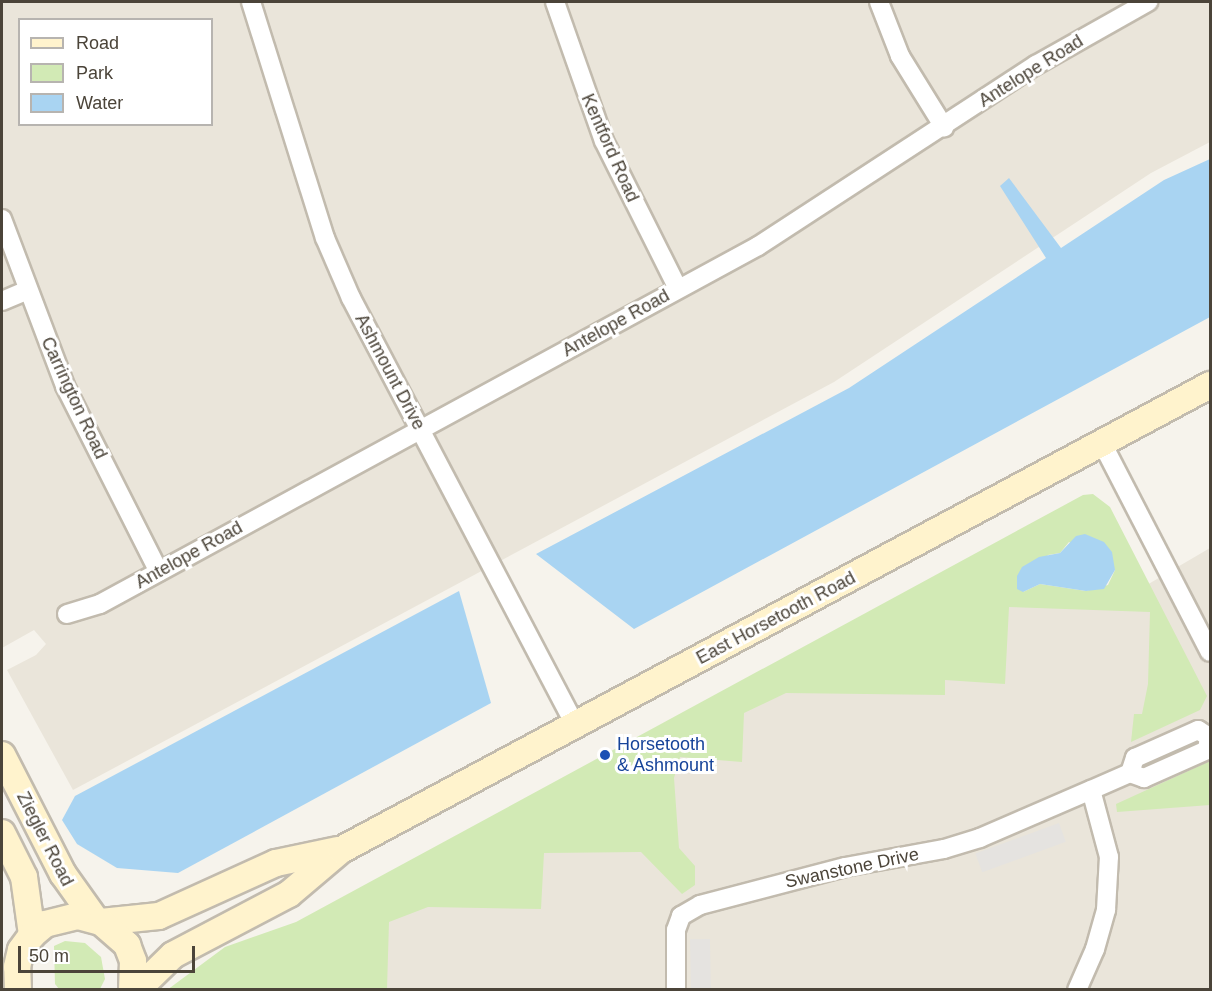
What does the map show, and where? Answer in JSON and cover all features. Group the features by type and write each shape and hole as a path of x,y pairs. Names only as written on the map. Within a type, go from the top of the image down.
{"main road":[{"name":"East Horsetooth Road","path":"137,990 173,955 289,894 341,850 1210,385"},
{"name":"Ziegler Road","path":"2,755 63,873 98,920 127,945 133,961 132,990"},
{"name":"Ziegler Road","path":"2,833 24,877 27,943 17,967 18,990"},
{"name":"East Horsetooth Road","path":"27,943 61,918 98,920 159,916 276,864 341,850"}],"street":[{"name":"Ashmount Drive","path":"250,2 325,238 351,298 575,725"},
{"name":"Kentford Road","path":"555,2 604,141 678,289"},
{"path":"879,2 900,56 944,127"},
{"name":"Antelope Road","path":"67,614 100,604 758,246 1036,65 1148,2"},
{"name":"Carrington Road","path":"2,219 26,291 65,386 159,572"},
{"path":"2,301 26,291"},
{"path":"1102,443 1210,652"},
{"name":"Swanstone Drive","path":"676,990 676,930 681,916 700,905 845,867 944,849 980,838 1130,773 1144,778 1207,750 1210,737"},
{"path":"1077,990 1106,909 1109,857 1091,790"},
{"path":"2,972 27,943"}],"shaded area":[{"path":"2,2 1210,2 1210,142 1151,173 834,382 73,790 7,670 36,655 46,644 34,630 2,648"},
{"path":"1210,548 1210,989 256,990 740,710 1007,600 1128,596"},
{"path":"1059,823 1066,842 982,872 975,853"},
{"path":"690,939 710,939 711,989 691,989"}],"green space":[{"path":"1093,494 1110,507 1207,696 1200,710 1131,742 1134,714 1142,714 1148,684 1150,612 1009,607 1005,684 945,680 945,695 786,693 744,713 742,762 680,757 674,778 679,848 695,866 695,885 682,894 641,852 544,853 541,909 428,907 389,922 387,989 167,990 225,947 296,922 1083,495","holes":["1069,542 1115,570 1108,585 1086,591 1040,584 1023,592 1048,555 1060,553"]},
{"path":"1210,761 1210,805 1117,812 1116,804"},
{"path":"65,941 85,943 101,957 105,979 100,989 59,989 55,984 54,946"}],"water":[{"path":"1210,159 1210,317 634,629 536,554 849,388 1046,258 1000,186 1009,178 1061,248 1164,180"},
{"path":"1085,534 1104,542 1112,552 1115,570 1104,589 1086,591 1040,584 1023,592 1017,589 1017,576 1022,567 1039,557 1060,553 1076,536"},
{"path":"459,591 491,703 178,873 117,868 77,844 62,820 75,796"}],"place":[{"name":"Horsetooth & Ashmount","path":"605,755"}]}
